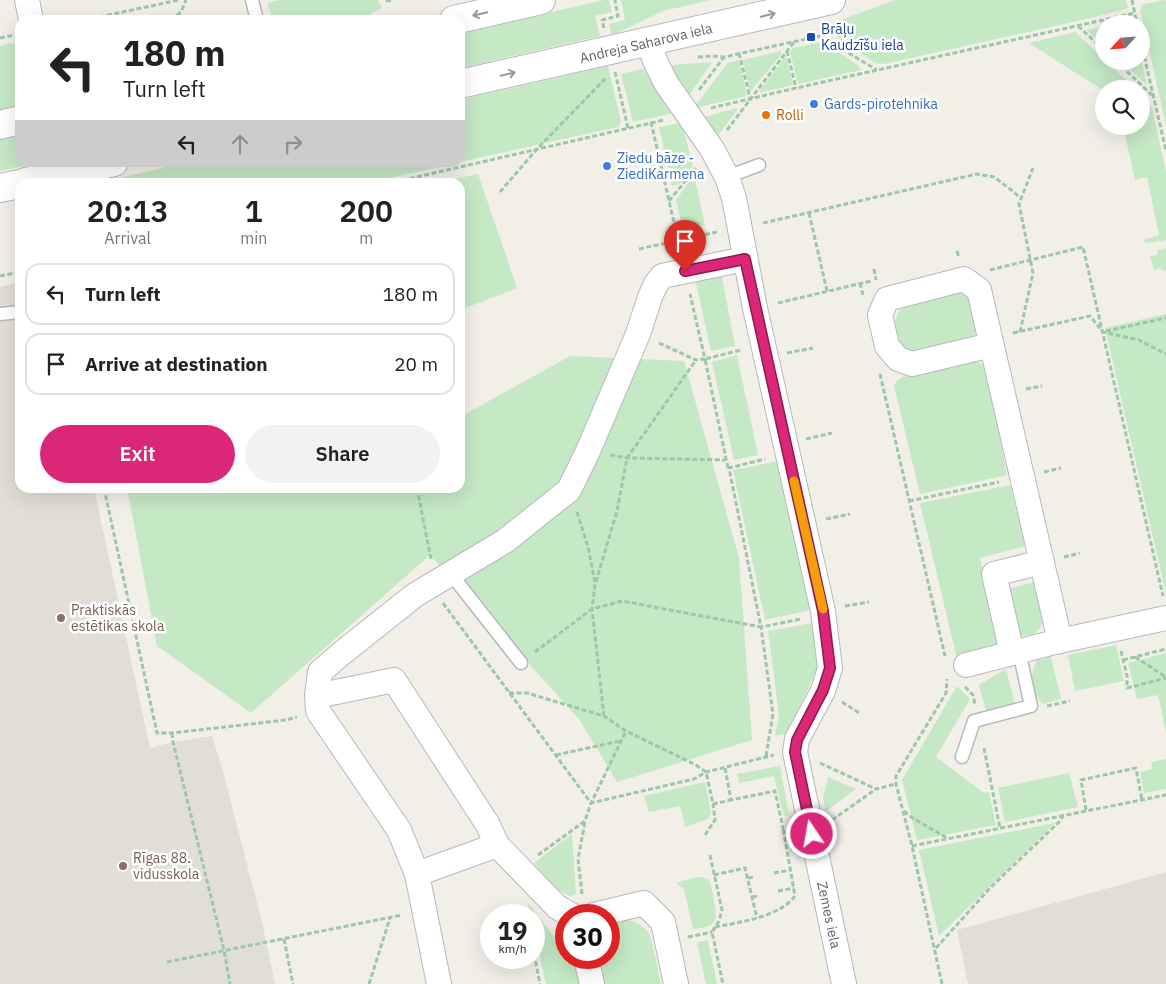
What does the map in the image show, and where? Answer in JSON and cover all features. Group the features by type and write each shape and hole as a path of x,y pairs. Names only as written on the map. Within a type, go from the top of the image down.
{"street":[{"path":"26,0 30,15"},
{"path":"465,17 541,0"},
{"path":"690,46 748,0"},
{"name":"Andreja Saharova iela","path":"465,83 648,42 690,46 831,0"},
{"path":"648,42 666,83 712,148 727,177 734,198 745,259 824,614 830,668 823,690 797,740 795,752"},
{"path":"0,125 15,121"},
{"path":"59,178 97,167"},
{"path":"0,188 15,185"},
{"path":"439,984 417,874 399,830 318,703 320,672 415,595 505,540 569,490 588,452 638,334 650,297 662,276 745,259"},
{"path":"998,340 912,364 898,359 887,346 880,315 887,299 964,279 979,290 998,340 1022,477 1060,641"},
{"path":"1016,652 994,574 1042,562"},
{"path":"957,668 1060,641 1116,629 1164,608"},
{"path":"318,703 394,680 488,825 496,845 555,906"},
{"name":"Zemes iela","path":"795,752 844,984"},
{"path":"417,874 496,845"},
{"path":"620,905 644,903 663,922 676,984"},
{"path":"589,969 592,984"}],"lane":[{"path":"252,0 256,15"},
{"path":"727,177 759,164"},
{"path":"0,314 15,312"},
{"path":"443,578 521,663"},
{"path":"962,757 974,721 1031,706 1016,652"}],"path":[{"path":"116,15 179,0"},
{"path":"178,15 186,0"},
{"path":"387,0 393,0"},
{"path":"465,166 796,88 1135,13 1132,0"},
{"path":"1078,25 1095,41"},
{"path":"0,38 15,35"},
{"path":"690,46 712,56 724,56 820,36 878,70"},
{"path":"669,201 795,41"},
{"path":"787,51 796,88"},
{"path":"739,53 750,99"},
{"path":"688,114 691,102 724,56"},
{"path":"500,192 537,149 614,69"},
{"path":"1126,70 1154,97"},
{"path":"1148,70 1166,152"},
{"path":"651,122 705,358 761,627 774,714 766,756"},
{"path":"411,178 459,167"},
{"path":"1020,332 1033,273 1019,204 1032,168"},
{"path":"763,223 977,174 994,177 1021,199"},
{"path":"809,213 827,291"},
{"path":"639,249 740,227"},
{"path":"1083,247 1164,608"},
{"path":"874,269 876,280"},
{"path":"0,276 15,273"},
{"path":"860,283 864,302"},
{"path":"998,340 1020,332 1090,316 1103,332 1140,340 1166,354"},
{"path":"1103,332 1166,318"},
{"path":"638,334 696,360 764,345"},
{"path":"604,716 592,609 596,584 617,511 627,458 696,360"},
{"path":"879,369 909,501 957,668 946,693 896,776 896,784 912,846 942,984"},
{"path":"588,452 627,458 726,460"},
{"path":"728,468 788,454"},
{"path":"909,501 1061,468"},
{"path":"569,490 588,547 596,584"},
{"path":"105,493 157,733 172,733 286,720 318,703"},
{"path":"418,493 443,578 442,602 590,803"},
{"path":"521,663 592,609 622,601 761,627 824,614"},
{"path":"1116,629 1127,676 1127,688 1166,677"},
{"path":"1123,660 1166,650"},
{"path":"1135,657 1166,677"},
{"path":"509,693 527,693 604,716 626,731 696,764 706,772 713,804 715,820 705,835"},
{"path":"1031,706 1040,708 1070,700"},
{"path":"582,904 578,859 585,821 590,803 626,731"},
{"path":"172,733 224,950 230,984"},
{"path":"556,755 620,740"},
{"path":"590,803 694,779 706,772 766,756 795,752 876,789"},
{"path":"725,768 731,800"},
{"path":"1086,810 1081,780 1136,768 1142,800"},
{"path":"812,834 876,789 896,784"},
{"path":"713,804 775,791 795,896 789,904 757,918 715,927"},
{"path":"912,846 1165,794"},
{"path":"903,810 911,817 947,838"},
{"path":"935,949 990,888 1059,822 1063,815"},
{"path":"518,868 585,821"},
{"path":"782,828 787,827"},
{"path":"710,855 722,910 719,921 712,932 724,984"},
{"path":"714,875 745,868 757,918"},
{"path":"774,873 790,870"},
{"path":"748,878 754,877"},
{"path":"778,891 794,888"},
{"path":"752,897 758,896"},
{"path":"167,962 424,910"},
{"path":"369,984 390,917"},
{"path":"284,939 293,984"},
{"path":"537,969 540,984"}],"shaded area":[{"name":"Rīgas 88. vidusskola","path":"15,283 15,493 95,493 150,748 173,742 212,736 262,922 275,984 0,984 0,287"},
{"path":"1166,872 1166,984 968,984 957,930"}],"green space":[{"path":"280,0 378,0 382,8 369,15 271,15 267,3"},
{"path":"604,0 609,0 612,12 595,16 600,36 465,67 465,32"},
{"path":"621,0 711,0 663,11 617,33 611,34 609,24 625,20"},
{"path":"895,0 1126,0 1128,8 884,64 875,63 822,27"},
{"path":"1165,0 1166,3 1166,125 1150,54 1150,15 1141,15 1140,9 1143,4"},
{"path":"1095,28 1095,38 1087,30"},
{"path":"1075,32 1095,51 1095,70 1116,70 1126,80 1095,80 1095,85 1029,43"},
{"path":"15,42 15,106 0,110 0,46"},
{"path":"823,42 859,66 861,70 798,84 790,52 793,48"},
{"path":"781,51 781,55 750,92 743,60"},
{"path":"786,56 793,85 759,93 761,89"},
{"path":"739,60 747,96 695,108 728,63"},
{"path":"712,62 688,97 672,76 672,65"},
{"path":"608,66 621,122 618,127 465,161 465,99"},
{"path":"643,69 674,113 633,122 621,74"},
{"path":"1131,70 1144,70 1146,80 1142,80"},
{"path":"1150,104 1166,172 1166,240 1148,243 1143,241 1159,235 1147,177 1135,180 1125,135 1150,135"},
{"path":"737,108 716,138 701,118"},
{"path":"680,123 693,166 680,184 672,186 659,127"},
{"path":"15,136 15,167 19,167 0,171 0,139"},
{"path":"166,167 440,167 389,178 119,178"},
{"path":"478,174 517,288 465,308 465,178 459,178"},
{"path":"694,175 705,225 683,230 676,200"},
{"path":"1166,248 1166,270 1162,271 1161,268 1154,270 1150,256 1158,255 1157,250"},
{"path":"721,272 735,346 711,351 695,278"},
{"path":"958,292 972,301 981,323 976,333 967,342 919,354 908,352 899,345 894,324 899,311 909,304"},
{"path":"1166,314 1166,594 1105,328"},
{"path":"737,355 758,455 734,460 712,362"},
{"path":"570,356 684,361 739,558 752,740 617,782 579,719 430,555 251,713 157,646 128,493 465,493 465,414"},
{"path":"976,361 983,365 998,426 1007,475 920,494 894,386 903,377"},
{"path":"779,461 810,610 765,620 733,470"},
{"path":"1010,485 1025,546 980,558 1001,647 957,659 920,503"},
{"path":"1035,582 1043,618 1041,627 1034,634 1020,636 1008,589"},
{"path":"813,623 818,667 788,733 775,736 779,714 768,631"},
{"path":"1116,645 1124,681 1075,691 1068,655"},
{"path":"1166,653 1166,733 1158,695 1137,699 1128,663"},
{"path":"1051,657 1061,699 1043,704 1034,694 1032,673 1037,660"},
{"path":"1006,669 1015,704 986,711 979,685"},
{"path":"957,686 970,699 936,757 984,793 989,792 996,825 917,840 902,780"},
{"path":"1166,759 1166,789 1144,793 1140,772 1153,769 1151,762"},
{"path":"780,766 789,815 784,816 774,776 739,783 737,774"},
{"path":"1069,773 1078,807 1005,822 998,788"},
{"path":"828,777 856,789 826,811 823,798"},
{"path":"705,782 711,812 708,819 685,827 680,806 649,812 644,796"},
{"path":"1055,823 939,936 919,850"},
{"path":"572,834 576,894 570,896 553,887 534,863"},
{"path":"696,877 706,878 710,882 716,917 710,925 693,929 684,889 676,883"},
{"path":"628,920 634,922 644,927 648,932 654,949 661,984 605,984 602,969 620,969 620,922"},
{"path":"545,925 555,938 555,969 576,969 580,984 546,984 543,969 545,969"},
{"path":"708,940 717,984 706,984 697,942"}],"slow traffic":[{"path":"794,481 823,609"}],"place":[{"name":"Brāļu Kaudzīšu iela","path":"811,37"},
{"name":"Gards-pirotehnika","path":"814,104"},
{"name":"Rolli","path":"766,115"},
{"name":"Ziedu bāze - ZiediKarmena","path":"607,166"},
{"name":"Praktiskās estētikas skola","path":"61,618"},
{"name":"Rīgas 88. vidusskola","path":"123,866"}],"route":[{"path":"685,271 745,259 823,611 830,668 823,690 797,740 795,752 812,834"}]}
